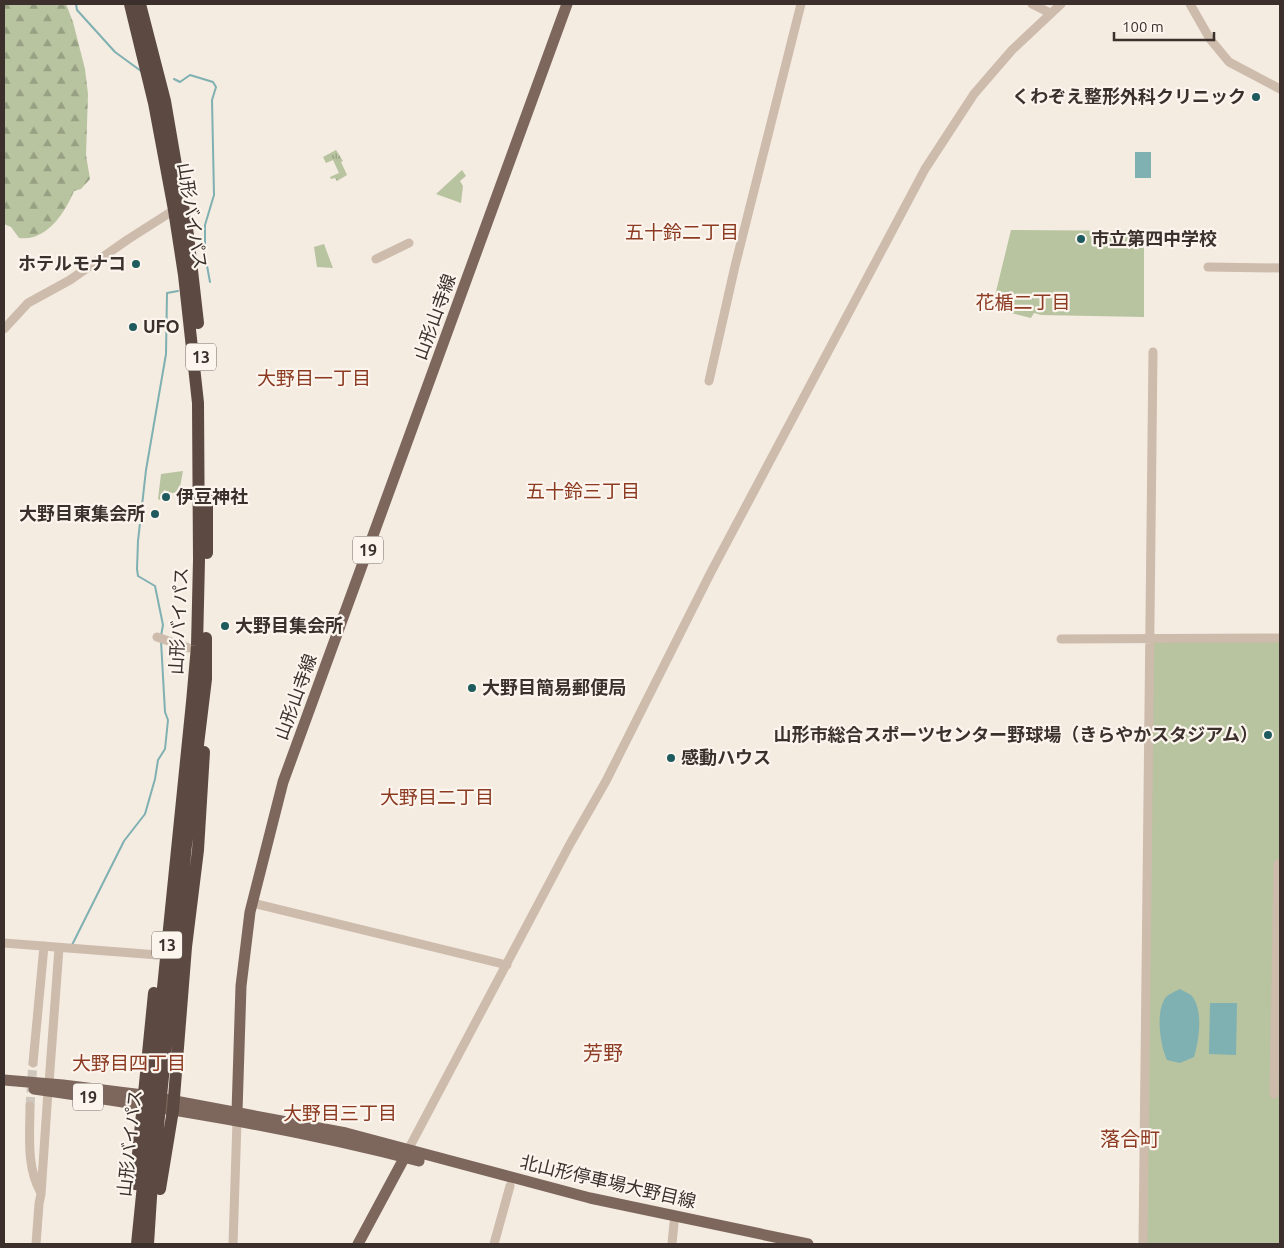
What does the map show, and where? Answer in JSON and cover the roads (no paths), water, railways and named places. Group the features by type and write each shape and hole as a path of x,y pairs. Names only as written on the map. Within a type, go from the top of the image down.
{"highway":[{"name":"山形バイパス","path":"130,4 154,103 184,275 198,403 199,512 193,647 138,1244"},
{"name":"山形バイパス","path":"140,4 164,101 194,279 204,401 208,526 206,679 186,845 148,1244"},
{"path":"130,1244 142,1100 193,647"},
{"path":"156,1244 160,1187 173,1105 186,947 198,850 206,679"}],"main road":[{"name":"山形山寺線","path":"237,1116 241,986 252,903 283,782 567,4"},
{"name":"19","path":"4,1080 237,1116"},
{"name":"19","path":"4,1085 48,1087"},
{"path":"237,1116 346,1133 407,1154 358,1244"},
{"name":"北山形停車場大野目線","path":"407,1154 510,1186 773,1244"},
{"name":"北山形停車場大野目線","path":"407,1154 590,1198 808,1244"}],"street":[{"path":"709,381 735,266 801,4"},
{"path":"1032,4 1050,13"},
{"path":"407,1154 570,844 606,781 711,572 924,169 974,94 1012,50 1061,4"},
{"path":"1190,4 1210,39 1229,62 1280,89"},
{"path":"4,329 28,303 70,280 174,210"},
{"path":"376,259 409,243"},
{"path":"1208,267 1280,268"},
{"path":"1143,1244 1153,352"},
{"path":"1061,639 1280,638"},
{"path":"161,639 193,647"},
{"path":"1274,1094 1278,864"},
{"path":"252,903 507,965"},
{"path":"4,943 158,955"},
{"path":"33,1063 44,946"},
{"path":"36,1244 59,948"},
{"path":"30,1106 30,1159 36,1184 41,1194"},
{"path":"233,1244 237,1116"},
{"path":"494,1244 510,1186"},
{"path":"672,1244 674,1223"}],"water":[{"path":"1135,152 1151,152 1151,178 1135,178"},
{"path":"1180,989 1191,995 1195,1001 1198,1008 1199,1025 1194,1057 1180,1063 1167,1060 1162,1046 1160,1019 1166,997"},
{"path":"1210,1003 1237,1003 1236,1055 1209,1054"}],"waterway":[{"path":"76,4 77,10 115,52 141,71"},
{"path":"174,79 180,82 190,75 213,82 216,87 212,100 214,195 205,225 205,255 210,282"},
{"path":"161,636 163,625 155,586 138,576 138,541 146,470 166,354 167,293 178,291"},
{"path":"72,945 124,841 145,814 155,779 158,760 165,749 168,720 165,712 161,641"}],"tunnel":[{"path":"30,1106 33,1063"}],"place":[{"name":"くわぞえ整形外科クリニック","path":"1256,97"},
{"name":"市立第四中学校","path":"1081,239"},
{"name":"ホテルモナコ","path":"136,264"},
{"name":"UFO","path":"133,327"},
{"name":"伊豆神社","path":"166,497"},
{"name":"大野目東集会所","path":"155,514"},
{"name":"大野目集会所","path":"225,626"},
{"name":"大野目簡易郵便局","path":"472,688"},
{"name":"山形市総合スポーツセンター野球場（きらやかスタジアム）","path":"1268,735"},
{"name":"感動ハウス","path":"671,758"}],"district":[{"name":"五十鈴二丁目","path":"682,232"},
{"name":"花楯二丁目","path":"1023,302"},
{"name":"大野目一丁目","path":"314,378"},
{"name":"五十鈴三丁目","path":"583,491"},
{"name":"大野目二丁目","path":"437,797"},
{"name":"芳野","path":"603,1053"},
{"name":"大野目四丁目","path":"129,1063"},
{"name":"大野目三丁目","path":"340,1113"},
{"name":"落合町","path":"1130,1139"}]}
